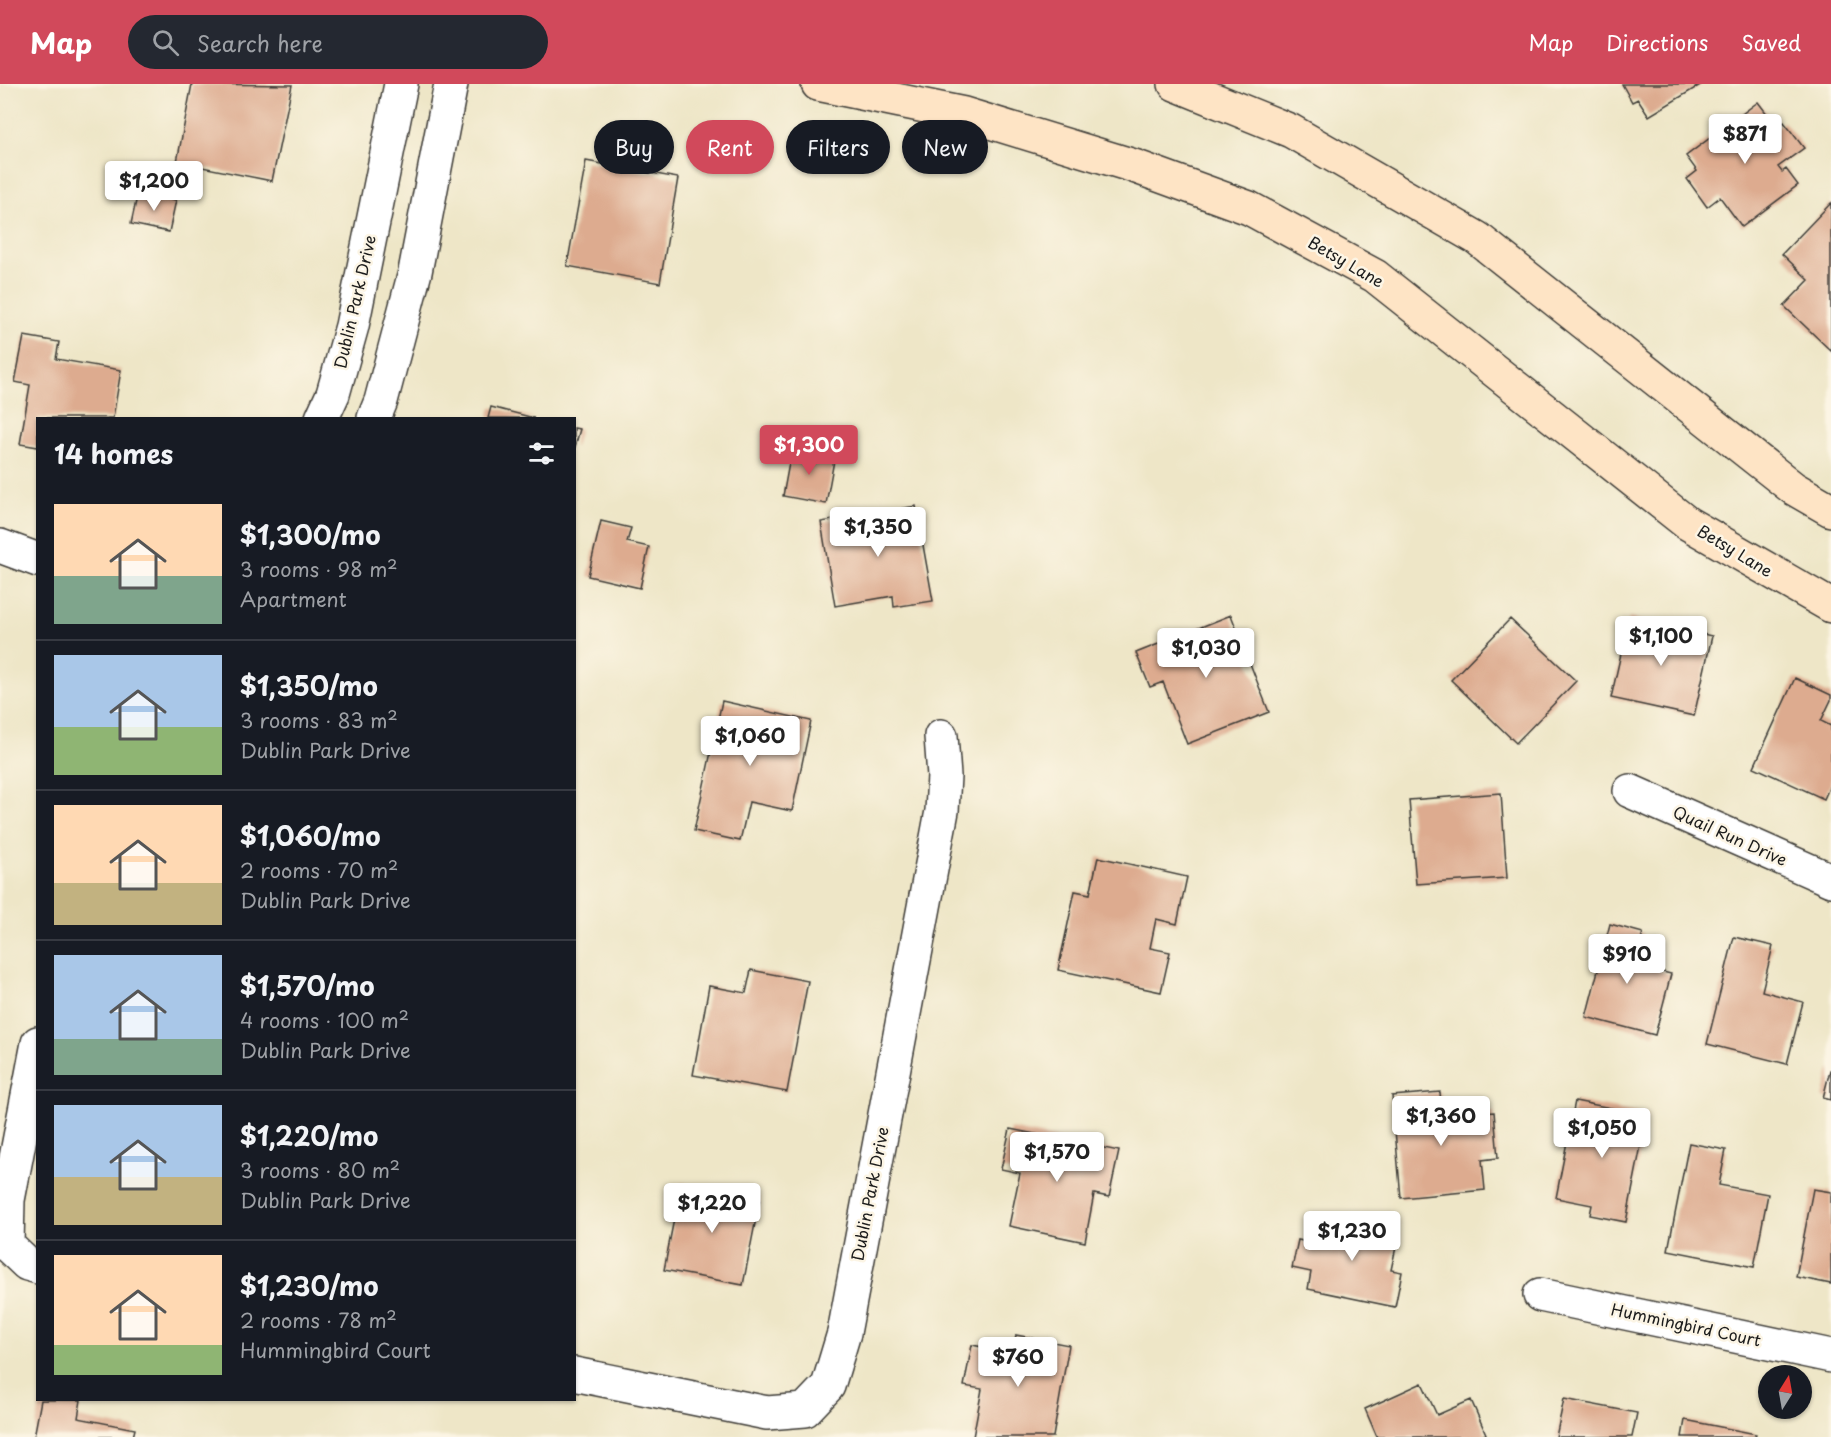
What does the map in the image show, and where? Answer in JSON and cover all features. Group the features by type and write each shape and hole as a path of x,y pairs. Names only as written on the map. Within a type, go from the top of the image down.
{"main road":[{"name":"Betsy Lane","path":"818,84 964,114 1134,166 1249,208 1375,276 1687,523 1831,606"},
{"path":"1175,84 1291,131 1476,238 1793,488 1831,510"}],"street":[{"name":"Dublin Park Drive","path":"322,417 333,394 352,326 400,84"},
{"path":"374,417 381,401 415,272 451,84"},
{"path":"380,183 430,192"},
{"path":"0,546 36,559"},
{"name":"Dublin Park Drive","path":"576,1374 767,1413 805,1410 828,1386 844,1333 942,811 944,776 941,736"},
{"name":"Quail Run Drive","path":"1630,791 1831,880"},
{"path":"36,1053 8,1200 7,1245 27,1264 36,1266"},
{"name":"Hummingbird Court","path":"1540,1295 1831,1356"}],"building":[{"path":"192,84 292,85 272,181 177,162"},
{"path":"1622,84 1702,84 1649,116 1638,99 1632,102"},
{"path":"1758,102 1777,127 1784,122 1804,148 1778,167 1782,172 1786,169 1798,185 1742,227 1720,197 1707,207 1687,179 1697,171 1686,156"},
{"path":"586,161 594,162 594,174 656,174 678,178 660,283 567,266"},
{"path":"138,192 176,200 169,232 131,224"},
{"path":"1831,203 1831,351 1784,306 1809,280 1782,254"},
{"path":"24,336 59,342 56,359 121,370 113,417 36,417 36,447 20,444 30,385 15,382"},
{"path":"491,407 530,417 488,417"},
{"path":"576,428 580,429 576,443"},
{"path":"792,447 835,455 826,504 783,496"},
{"path":"916,506 933,601 894,607 893,596 835,606 821,522"},
{"path":"601,521 631,528 627,542 649,547 640,588 588,576"},
{"path":"1231,615 1269,712 1187,744 1163,682 1150,687 1136,653"},
{"path":"1629,618 1712,636 1694,716 1611,698"},
{"path":"1510,619 1576,681 1516,743 1451,680"},
{"path":"1795,678 1831,695 1821,721 1831,726 1831,783 1824,799 1754,767"},
{"path":"722,701 811,721 792,811 749,802 740,841 694,831"},
{"path":"1501,793 1507,878 1416,884 1409,800"},
{"path":"1098,857 1187,877 1177,924 1156,919 1150,948 1170,952 1161,992 1058,970 1075,891 1090,894"},
{"path":"1610,924 1643,933 1635,965 1671,974 1655,1035 1586,1017"},
{"path":"1734,937 1773,946 1762,991 1803,1002 1787,1064 1707,1044"},
{"path":"751,970 808,981 787,1092 693,1075 709,986 746,993"},
{"path":"1831,1070 1831,1100 1823,1098"},
{"path":"1440,1092 1442,1116 1494,1112 1498,1158 1482,1160 1485,1190 1401,1198 1392,1096"},
{"path":"1575,1101 1647,1115 1626,1222 1590,1215 1592,1205 1556,1198"},
{"path":"1010,1129 1119,1151 1109,1197 1094,1194 1085,1242 1009,1226 1020,1173 1001,1169"},
{"path":"1689,1143 1726,1150 1719,1185 1768,1194 1754,1267 1668,1250"},
{"path":"681,1183 760,1198 743,1285 664,1270"},
{"path":"1813,1189 1831,1192 1831,1284 1796,1277"},
{"path":"1323,1218 1399,1233 1391,1270 1402,1272 1395,1307 1308,1289 1311,1272 1292,1268 1298,1240 1317,1244"},
{"path":"1016,1335 1069,1345 1053,1437 973,1437 982,1389 964,1386 972,1345 1013,1353"},
{"path":"1422,1383 1437,1415 1471,1400 1486,1434 1480,1437 1377,1437 1365,1409"},
{"path":"1564,1399 1637,1413 1632,1437 1556,1437"},
{"path":"41,1401 81,1401 78,1418 135,1429 133,1437 34,1437"},
{"path":"1685,1420 1756,1434 1755,1437 1682,1437"}]}
